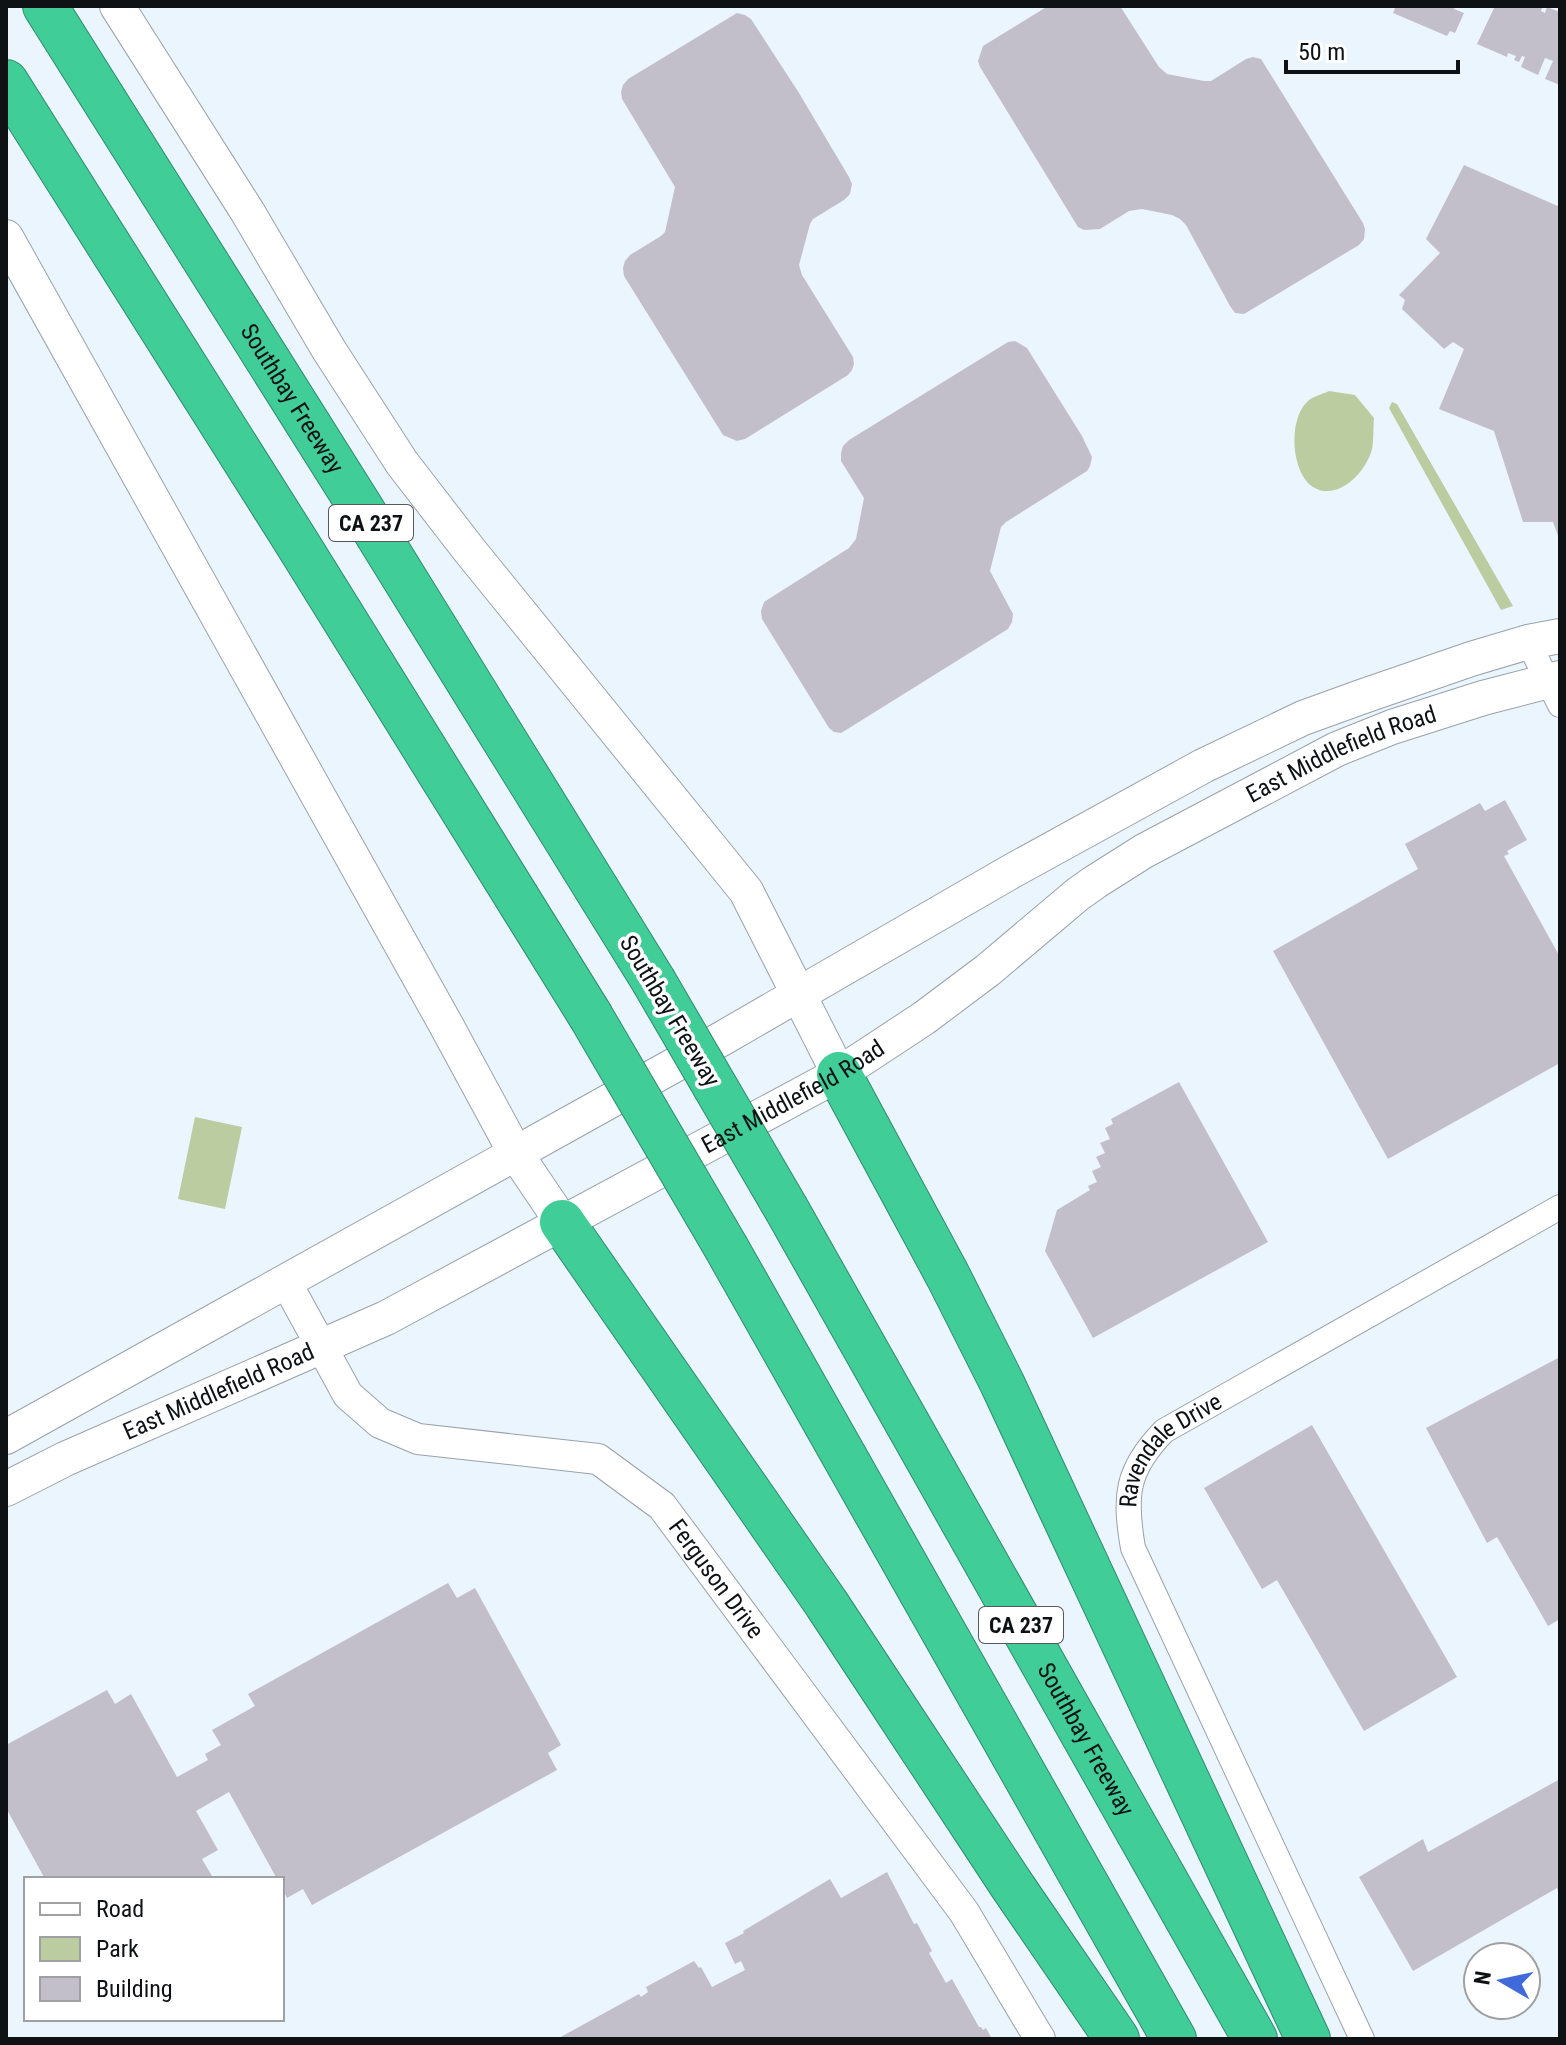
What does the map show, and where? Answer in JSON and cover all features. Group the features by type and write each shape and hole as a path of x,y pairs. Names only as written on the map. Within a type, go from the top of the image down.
{"highway":[{"name":"Southbay Freeway","path":"45,6 653,980 787,1210 1255,2039"},
{"name":"CA 237","path":"6,82 590,1015 727,1249 1174,2039"},
{"path":"839,1074 1002,1383 1308,2039"},
{"path":"562,1222 826,1603 1117,2039"}],"main road":[{"path":"117,6 402,463 746,891 839,1074"},
{"path":"6,237 516,1154 562,1222"},
{"name":"East Middlefield Road","path":"6,1437 800,995 1012,871 1170,784 1303,718 1471,659 1544,639"},
{"name":"East Middlefield Road","path":"6,1489 65,1459 411,1306 839,1074 924,1018 988,970 1078,894 1144,851 1337,749 1392,727 1473,701 1556,688"}],"street":[{"path":"1544,639 1556,688"},
{"name":"Ravendale Drive","path":"1362,2039 1133,1548 1127,1517 1135,1467 1164,1431 1560,1207"},
{"name":"Ferguson Drive","path":"286,1282 348,1395 380,1423 418,1439 598,1459 662,1506 964,1912 1040,2039"}],"green space":[{"path":"1329,391 1355,395 1374,418 1373,442 1369,458 1357,476 1341,488 1322,491 1313,487 1300,470 1296,459 1295,433 1301,410 1307,402"},
{"path":"1392,402 1397,404 1513,606 1501,610 1389,408"},
{"path":"195,1117 242,1127 225,1209 178,1199"}],"building":[{"path":"1048,6 1120,6 1159,67 1167,74 1211,81 1246,59 1261,59 1363,223 1364,239 1359,245 1244,314 1235,313 1230,306 1180,219 1142,209 1129,211 1100,229 1084,230 1078,227 978,61 983,46"},
{"path":"1396,6 1455,6 1454,9 1464,13 1455,33 1450,31 1447,36 1393,13"},
{"path":"1495,6 1543,6 1541,11 1545,13 1547,7 1560,12 1560,85 1545,79 1553,61 1545,58 1538,75 1521,67 1525,57 1522,56 1519,62 1514,60 1516,56 1508,53 1507,57 1477,44"},
{"path":"737,13 751,19 852,184 850,194 844,200 813,219 799,265 802,275 853,357 854,364 848,375 737,441 723,435 624,276 625,261 630,255 665,232 675,187 622,99 621,92 628,79"},
{"path":"1464,165 1560,207 1560,541 1553,522 1523,522 1494,431 1439,409 1464,349 1453,342 1444,349 1402,309 1405,300 1399,295 1440,253 1426,239"},
{"path":"1015,341 1027,348 1082,436 1092,457 1090,466 1087,471 1001,527 990,571 1013,614 1008,629 841,733 834,732 762,619 764,602 849,548 856,539 864,498 841,461 843,446 1008,342"},
{"path":"1505,800 1527,840 1504,856 1560,957 1560,1063 1388,1159 1273,951 1418,869 1405,844 1480,803 1485,811"},
{"path":"1179,1082 1268,1242 1093,1338 1045,1251 1057,1210 1090,1190 1088,1186 1097,1182 1092,1171 1101,1167 1096,1157 1105,1153 1100,1143 1110,1139 1105,1128 1113,1124 1111,1119"},
{"path":"1560,1357 1560,1619 1548,1626 1497,1537 1487,1543 1426,1428"},
{"path":"1312,1425 1457,1677 1364,1731 1277,1580 1262,1589 1204,1488"},
{"path":"448,1583 457,1598 475,1588 561,1745 548,1753 557,1770 312,1905 303,1889 287,1898 284,1877 276,1877 229,1792 196,1811 218,1850 202,1859 210,1877 44,1877 6,1808 6,1745 107,1690 115,1704 131,1694 177,1777 208,1760 205,1754 221,1745 212,1730 255,1706 248,1694"},
{"path":"1560,1779 1560,1894 1557,1888 1413,1971 1359,1877 1423,1839 1428,1852"},
{"path":"887,1872 932,1951 929,1953 946,1983 952,1979 979,2027 983,2030 986,2028 992,2039 557,2039 639,1994 641,1997 648,1992 646,1987 694,1961 712,1987 745,1970 741,1961 735,1964 725,1943 743,1931 830,1879 841,1898"}]}
